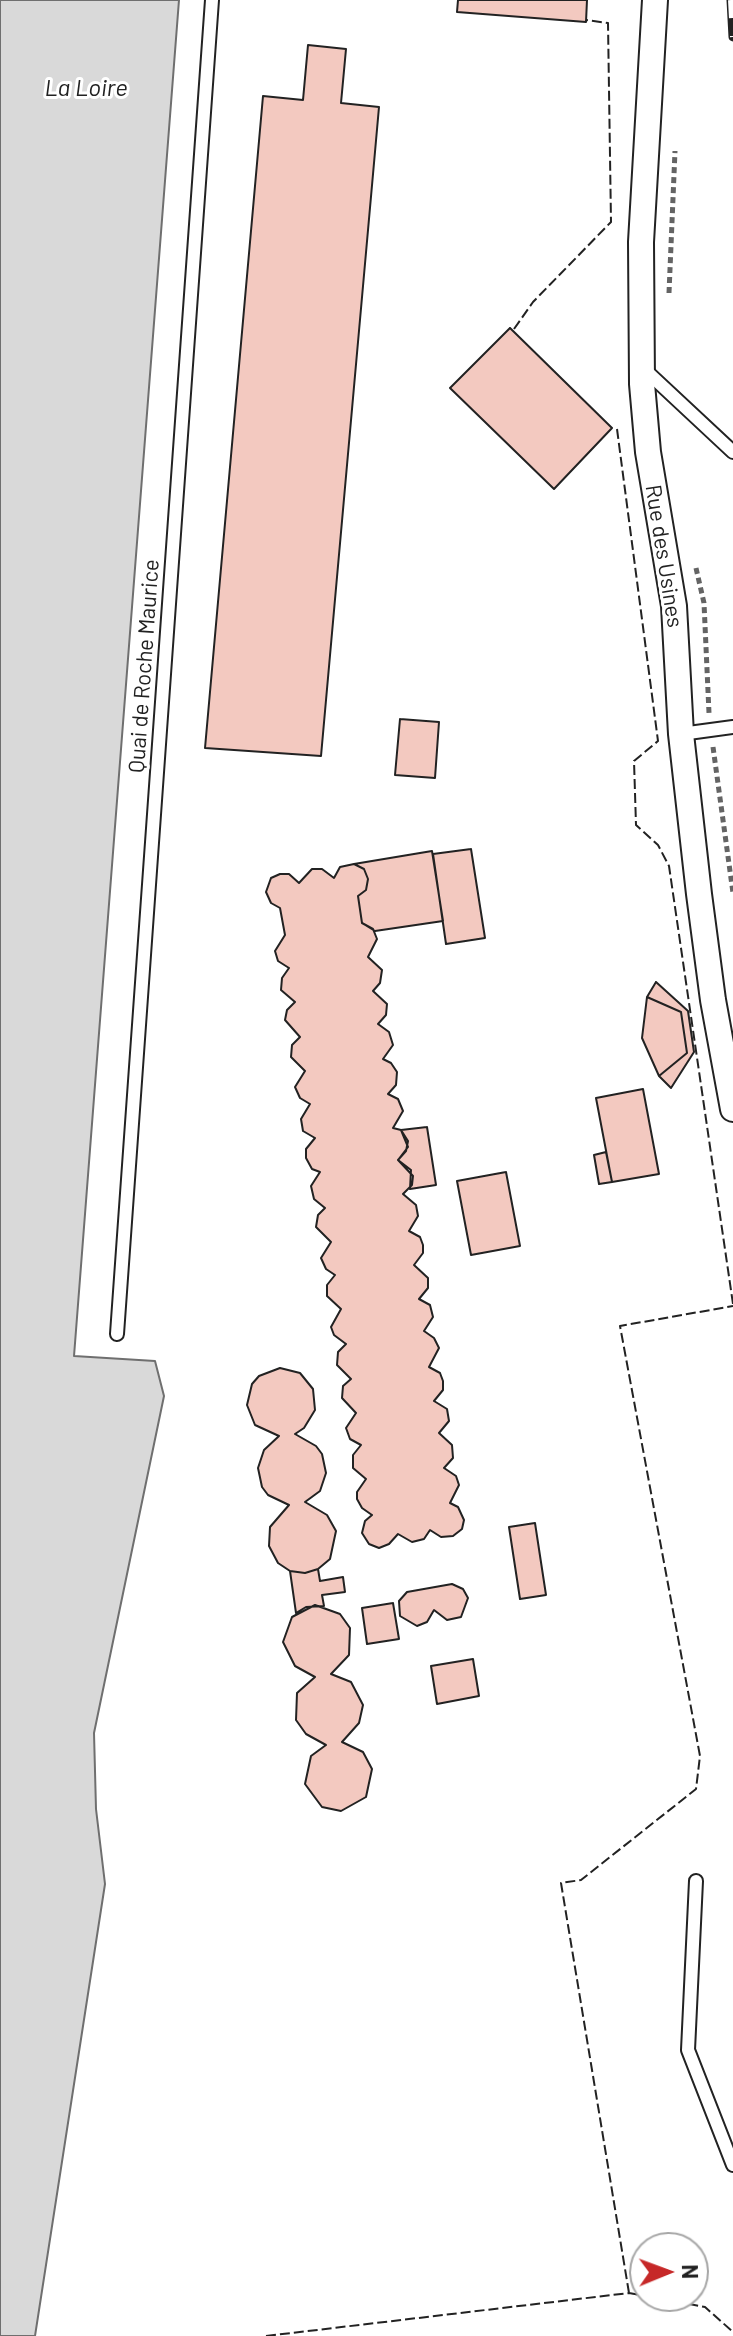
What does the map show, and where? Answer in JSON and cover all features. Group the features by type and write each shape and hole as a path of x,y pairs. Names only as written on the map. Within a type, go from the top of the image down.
{"street":[{"name":"Rue des Usines","path":"655,0 641,242 640,366 648,452 674,606 681,734 713,1000 733,1109"}],"lane":[{"name":"Quai de Roche Maurice","path":"117,1334 212,0"},
{"path":"640,366 733,452"},
{"path":"681,734 733,727"},
{"path":"696,1881 688,2050 733,2165"}],"water":[{"name":"La Loire","path":"0,0 179,0 74,1356 155,1361 164,1396 94,1733 96,1809 105,1884 35,2336 0,2336"}],"building":[{"path":"458,0 587,0 586,22 457,12"},
{"path":"308,45 346,49 341,103 379,107 321,756 205,748 263,96 303,100"},
{"path":"510,328 612,428 554,489 450,388"},
{"path":"400,719 439,722 435,778 395,775"},
{"path":"471,849 485,938 446,944 433,854"},
{"path":"432,851 443,921 375,931 362,923 358,896 366,890 368,879 364,869 354,864"},
{"path":"354,864 364,869 368,879 366,890 358,896 362,923 373,929 377,939 368,957 382,970 380,983 373,991 387,1004 386,1015 378,1024 389,1032 393,1045 383,1059 391,1063 397,1072 396,1085 388,1094 398,1099 403,1111 393,1128 401,1130 408,1141 406,1151 398,1160 413,1176 412,1185 403,1194 416,1205 418,1216 409,1231 420,1237 423,1253 414,1265 428,1278 428,1288 419,1299 430,1305 433,1317 424,1331 434,1338 439,1348 429,1367 440,1373 443,1381 443,1390 434,1401 447,1409 449,1421 439,1433 452,1445 453,1458 444,1468 456,1476 459,1485 450,1503 458,1507 464,1520 462,1529 453,1536 441,1537 430,1530 424,1539 412,1542 398,1534 389,1544 379,1548 369,1544 362,1533 365,1521 372,1515 362,1508 357,1499 357,1492 366,1479 353,1468 353,1455 361,1445 350,1439 346,1428 356,1413 342,1398 343,1386 351,1379 337,1365 338,1352 346,1344 334,1335 331,1327 341,1309 327,1296 327,1285 335,1275 326,1269 321,1258 331,1242 316,1227 318,1215 325,1208 314,1199 311,1186 320,1172 312,1169 306,1158 306,1149 315,1138 303,1131 301,1119 310,1104 300,1098 295,1087 305,1071 291,1057 292,1045 300,1037 285,1020 287,1010 295,1002 281,990 282,978 289,968 278,961 275,951 285,935 280,908 271,903 266,892 271,878 280,874 289,874 299,883 312,869 322,869 334,878 340,867"},
{"path":"656,982 688,1011 694,1052 671,1088 659,1076 687,1053 681,1012 647,997"},
{"path":"647,997 681,1012 687,1053 659,1076 642,1038"},
{"path":"643,1089 659,1174 612,1182 596,1098"},
{"path":"427,1127 436,1185 410,1189 411,1170 398,1160 408,1147 401,1130"},
{"path":"606,1152 612,1182 599,1184 594,1155"},
{"path":"506,1172 520,1246 471,1255 457,1181"},
{"path":"280,1368 300,1373 313,1389 315,1410 304,1428 295,1434 316,1446 322,1454 326,1473 320,1491 305,1502 327,1515 336,1531 330,1559 318,1569 305,1573 290,1571 278,1563 269,1546 270,1527 289,1505 268,1495 262,1487 258,1468 264,1450 279,1436 255,1425 247,1405 252,1384 259,1376"},
{"path":"535,1523 546,1595 520,1599 509,1527"},
{"path":"318,1569 320,1581 343,1577 345,1592 322,1595 324,1606 306,1607 296,1613 290,1571 305,1573"},
{"path":"452,1584 463,1589 468,1598 461,1617 447,1620 434,1610 427,1622 417,1626 400,1616 399,1601 407,1592"},
{"path":"393,1603 399,1639 367,1644 362,1608"},
{"path":"315,1605 340,1614 350,1628 349,1655 331,1674 351,1682 363,1705 359,1723 342,1742 363,1752 372,1769 366,1797 341,1811 322,1807 305,1784 311,1756 326,1745 306,1734 296,1720 297,1693 315,1677 295,1666 283,1642 292,1617"},
{"path":"473,1659 479,1696 437,1704 431,1666"}],"railway":[{"path":"731,0 733,37"}],"fence":[{"path":"514,329 533,302 611,222 608,23 586,20"},
{"path":"617,429 658,741 634,761 636,825 658,845 669,866 733,1304"},
{"path":"629,2293 561,1883 581,1880 696,1789 700,1756 620,1326 733,1306"},
{"path":"266,2336 629,2293"},
{"path":"709,2311 733,2332"}]}
